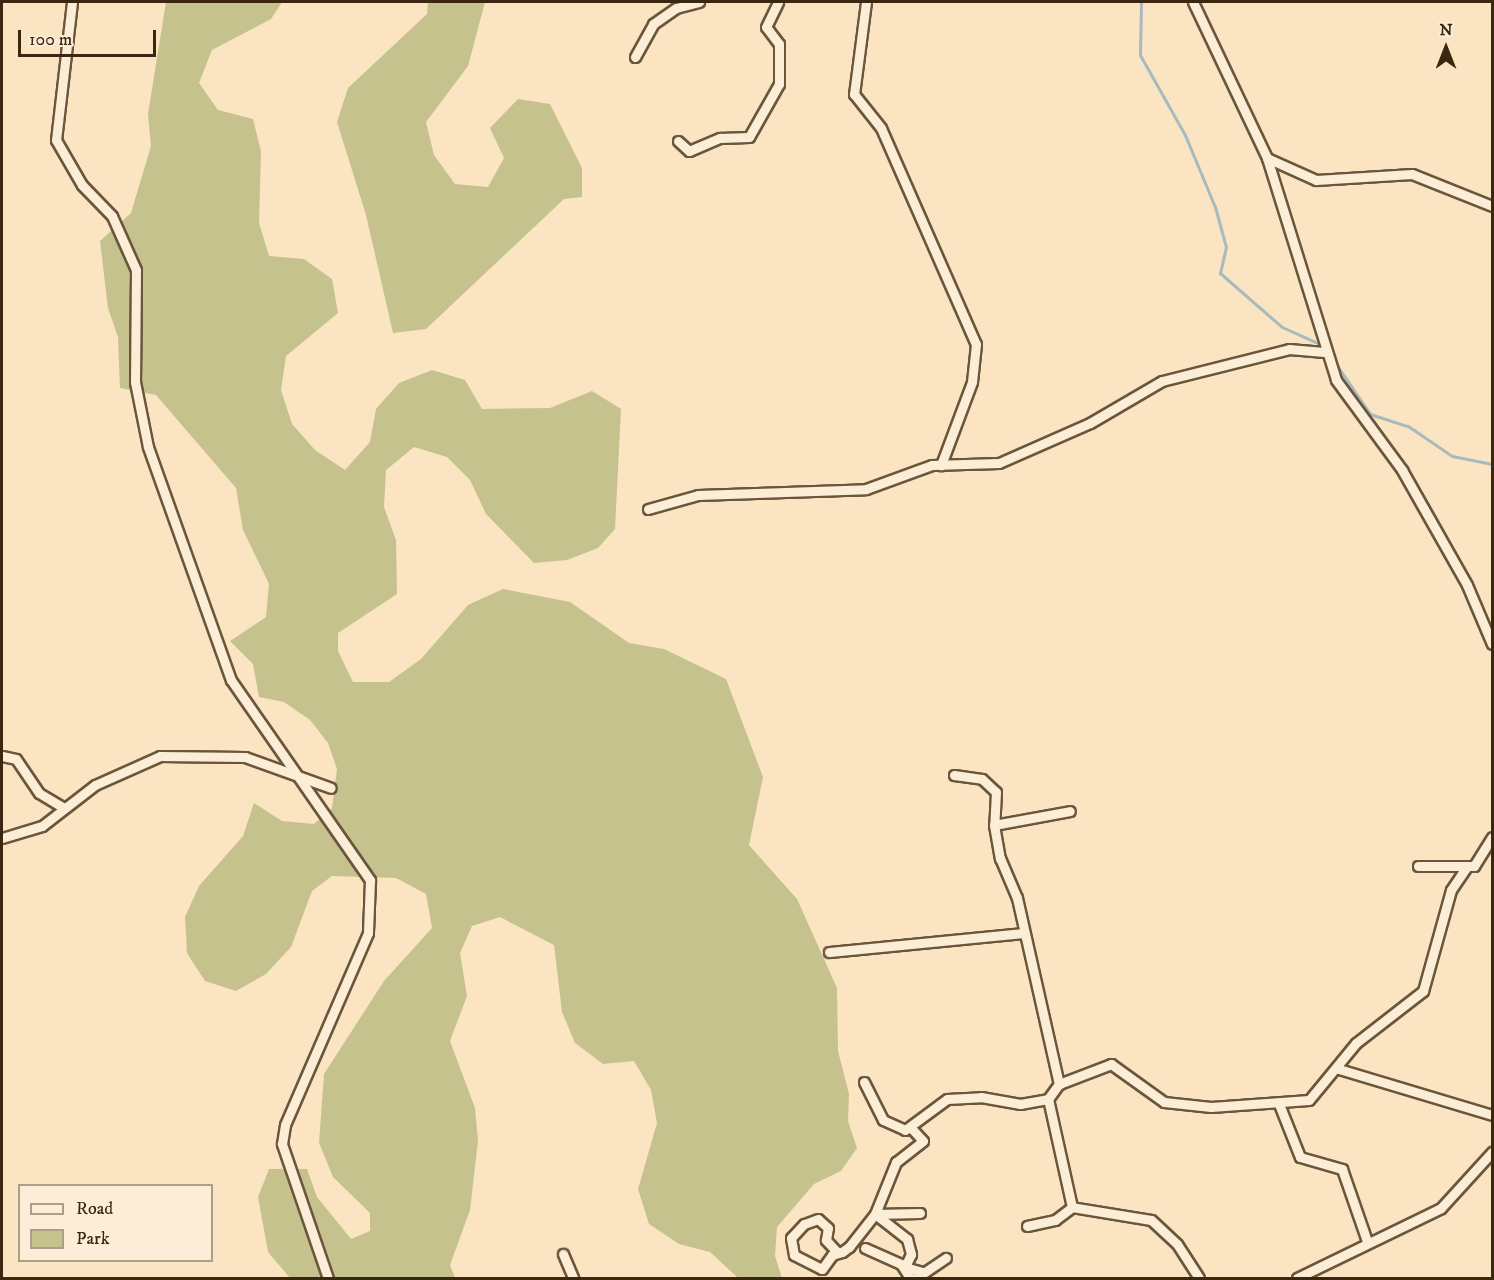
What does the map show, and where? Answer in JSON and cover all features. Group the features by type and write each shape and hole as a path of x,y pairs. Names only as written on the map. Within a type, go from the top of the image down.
{"street":[{"path":"72,2 56,140 82,185 112,216 136,270 137,406 222,659 246,706 302,777 370,880 373,906 368,933 285,1125 282,1144 328,1278"},
{"path":"635,57 652,24 676,8 699,2"},
{"path":"678,141 689,151 720,138 749,137 779,84 779,44 766,27 778,2"},
{"path":"866,2 854,94 881,128 976,344 972,382 941,465"},
{"path":"1193,2 1267,158 1322,347 1336,380 1440,536 1492,644"},
{"path":"1267,158 1316,180 1412,174 1492,206"},
{"path":"648,509 698,495 866,489 912,470 941,465 999,463 1175,377 1289,349 1322,347"},
{"path":"2,838 42,826 62,807 128,767 167,755 245,757 331,788"},
{"path":"2,756 16,759 39,793 62,807"},
{"path":"954,775 976,777 993,786 998,802 994,825 1024,933 1059,1084"},
{"path":"994,825 1070,811"},
{"path":"912,1129 921,1114 947,1099 981,1097 1020,1104 1048,1099 1059,1084 1111,1064 1164,1102 1206,1107 1279,1104 1309,1100 1339,1069 1356,1043 1423,991 1451,890 1466,868 1479,861 1492,837"},
{"path":"1418,866 1466,868"},
{"path":"829,952 1024,933"},
{"path":"1339,1069 1454,1108 1492,1115"},
{"path":"838,1253 826,1240 828,1228 818,1220 804,1224 791,1238 794,1255 822,1269 838,1253 875,1214 896,1162 923,1141 912,1129 883,1120 864,1082"},
{"path":"1048,1099 1072,1207"},
{"path":"1279,1104 1300,1157 1341,1169 1367,1241"},
{"path":"1297,1278 1367,1241 1441,1208 1492,1152"},
{"path":"1027,1226 1055,1220 1072,1207 1151,1220 1177,1244 1199,1278"},
{"path":"875,1214 920,1213"},
{"path":"875,1214 907,1239 911,1254 905,1267 920,1275 946,1258"},
{"path":"865,1248 901,1264 910,1278"},
{"path":"563,1254 573,1278"}],"green space":[{"path":"166,2 282,2 271,19 212,50 199,83 218,110 253,119 261,151 259,223 269,256 304,259 332,279 338,313 286,356 281,390 292,424 315,450 345,470 370,442 376,409 399,383 432,370 465,380 482,409 550,408 592,391 621,409 615,529 598,548 567,560 534,563 486,514 470,480 447,457 414,447 386,470 384,507 396,540 397,594 338,633 338,651 353,682 389,682 421,659 468,605 503,589 570,602 629,643 664,649 726,679 763,777 749,845 797,899 837,988 838,1051 849,1094 848,1121 857,1148 841,1171 814,1184 777,1227 775,1256 782,1278 738,1278 710,1252 679,1244 649,1224 638,1189 657,1123 651,1090 634,1061 603,1064 575,1043 562,1012 554,945 500,917 472,926 460,953 467,996 450,1041 475,1108 478,1141 470,1210 450,1265 455,1278 290,1278 268,1252 258,1197 269,1169 307,1169 317,1197 351,1239 370,1231 370,1213 333,1177 319,1143 324,1074 384,981 432,928 426,894 396,878 332,876 312,891 291,947 266,974 236,991 205,981 187,953 185,917 199,886 243,836 254,803 282,821 314,824 332,808 337,769 328,743 310,720 284,702 259,697 253,664 230,641 266,617 269,584 243,530 236,488 156,395 120,388 118,337 108,308 100,241 131,213 151,146 148,114"},
{"path":"428,2 485,2 468,66 426,122 434,155 455,184 488,187 504,158 490,128 518,99 550,104 582,168 582,197 564,199 426,329 393,333 366,215 337,122 348,88 427,14"}],"waterway":[{"path":"1141,2 1140,55 1185,135 1215,207 1226,247 1220,273 1282,327 1324,346"},
{"path":"1334,361 1370,414 1408,426 1452,456 1492,464"}]}
